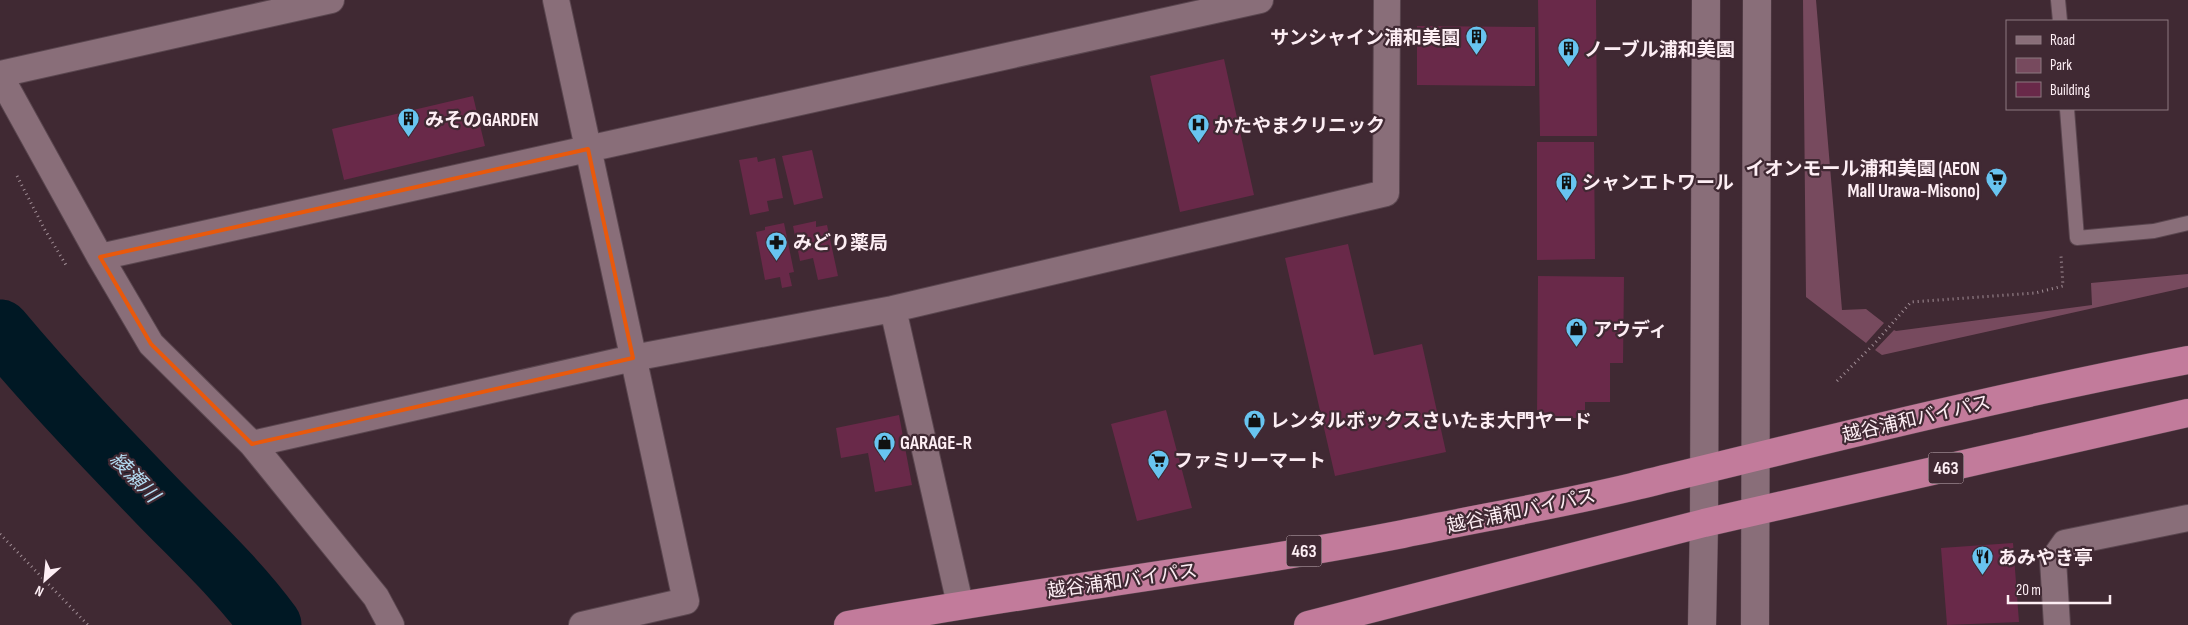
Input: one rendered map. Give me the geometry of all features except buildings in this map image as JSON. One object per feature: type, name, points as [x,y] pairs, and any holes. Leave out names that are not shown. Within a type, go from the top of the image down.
[{"type":"highway","name":"越谷浦和バイパス","points":[[848,625],[960,604],[1243,562],[1399,534],[1630,488],[1757,455],[2068,384],[2188,360]]},
{"type":"highway","name":"463","points":[[1308,625],[1704,524],[2188,413]]},
{"type":"street","points":[[330,0],[0,75],[100,257],[151,344],[252,444],[376,598],[391,625]]},
{"type":"street","points":[[556,0],[686,601],[582,625]]},
{"type":"street","points":[[100,257],[1260,0]]},
{"type":"street","points":[[252,444],[633,358],[893,309],[1386,193],[1387,0]]},
{"type":"street","points":[[1702,625],[1706,0]]},
{"type":"street","points":[[1755,625],[1757,512],[1757,0]]},
{"type":"street","points":[[893,309],[960,604]]},
{"type":"street","points":[[2057,625],[2053,560],[2065,543],[2188,518]]},
{"type":"lane","points":[[2058,0],[2060,20]]},
{"type":"lane","points":[[2067,110],[2077,238],[2154,231],[2188,223]]},
{"type":"path","points":[[1837,381],[1875,343],[1911,302],[2035,293],[2063,286],[2060,250]]},
{"type":"path","points":[[0,534],[88,625]]},
{"type":"highlighted area","points":[[588,149],[633,358],[252,444],[151,344],[100,257]]},
{"type":"green space","points":[[1803,0],[1816,0],[1842,310],[1866,309],[1884,323],[1866,343],[1806,297]]},
{"type":"green space","points":[[2188,274],[2188,287],[1882,355],[1875,350],[1894,330],[2092,305],[2091,283]]},
{"type":"waterway","name":"綾瀬川","points":[[0,330],[78,418],[232,578],[271,625]]},
{"type":"place","name":"サンシャイン浦和美園","points":[[1476,56]]},
{"type":"place","name":"ノーブル浦和美園","points":[[1568,68]]},
{"type":"place","name":"みそのGARDEN","points":[[409,138]]},
{"type":"place","name":"かたやまクリニック","points":[[1198,144]]},
{"type":"place","name":"イオンモール浦和美園 (AEON Mall Urawa-Misono)","points":[[1996,198]]},
{"type":"place","name":"シャンエトワール","points":[[1566,201]]},
{"type":"place","name":"みどり薬局","points":[[777,261]]},
{"type":"place","name":"アウディ","points":[[1577,348]]},
{"type":"place","name":"レンタルボックスさいたま大門ヤード","points":[[1254,439]]},
{"type":"place","name":"GARAGE-R","points":[[884,461]]},
{"type":"place","name":"ファミリーマート","points":[[1158,479]]},
{"type":"place","name":"あみやき亭","points":[[1982,576]]}]
